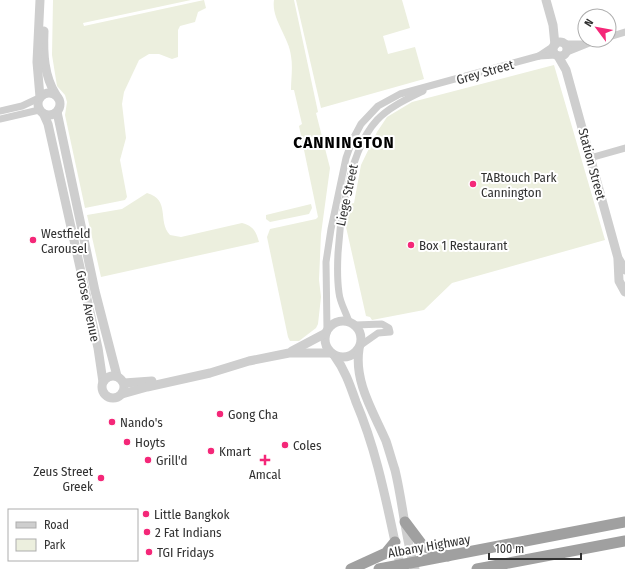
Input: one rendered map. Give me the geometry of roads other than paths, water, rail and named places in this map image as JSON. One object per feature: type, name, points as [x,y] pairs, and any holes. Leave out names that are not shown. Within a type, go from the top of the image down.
[{"type":"highway","points":[[405,522],[423,546],[450,557]]},
{"type":"highway","name":"Albany Highway","points":[[378,569],[414,566],[450,557],[625,522]]},
{"type":"highway","points":[[477,569],[625,541]]},
{"type":"highway","points":[[351,569],[386,553],[395,542]]},
{"type":"street","points":[[40,0],[37,62],[39,97],[37,103],[41,112]]},
{"type":"street","points":[[0,119],[41,112],[51,115],[57,112],[60,103],[49,82],[45,62],[44,42],[46,0]]},
{"type":"street","name":"Station Street","points":[[546,0],[618,258],[619,281],[625,292]]},
{"type":"street","name":"Grey Street","points":[[432,87],[560,49],[577,46]]},
{"type":"street","name":"Liege Street","points":[[352,324],[339,295],[337,255],[343,210],[360,146],[368,131],[386,112],[432,87]]},
{"type":"street","name":"Liege Street","points":[[327,332],[326,262],[344,169],[352,141],[361,124],[378,106],[400,94],[432,87]]},
{"type":"street","points":[[0,111],[22,106],[48,93],[56,95]]},
{"type":"street","name":"Grose Avenue","points":[[41,112],[48,124],[102,369],[103,382]]},
{"type":"street","name":"Grose Avenue","points":[[57,112],[95,291],[117,376]]},
{"type":"street","points":[[590,158],[625,148]]},
{"type":"street","points":[[62,188],[73,186]]},
{"type":"street","name":"Station Street","points":[[618,258],[625,270]]},
{"type":"street","points":[[122,394],[125,387],[124,383],[117,376],[109,376],[103,382],[102,388],[106,395],[114,398],[122,394],[147,387],[210,373],[249,361],[289,353],[332,354],[348,357],[354,354],[360,347],[378,333],[390,332],[389,328],[382,324],[352,324],[335,322],[327,332],[289,353]]},
{"type":"street","points":[[352,324],[361,335],[359,375],[364,393],[388,449],[397,481],[414,566]]},
{"type":"street","points":[[327,332],[325,344],[348,379],[368,430],[381,473],[401,567]]},
{"type":"street","points":[[124,383],[147,382],[242,360],[249,361]]},
{"type":"place","name":"TABtouch Park Cannington","points":[[473,184]]},
{"type":"place","name":"Westfield Carousel","points":[[33,240]]},
{"type":"place","name":"Box 1 Restaurant","points":[[411,245]]},
{"type":"place","name":"Gong Cha","points":[[220,414]]},
{"type":"place","name":"Nando's","points":[[112,422]]},
{"type":"place","name":"Hoyts","points":[[127,442]]},
{"type":"place","name":"Coles","points":[[285,445]]},
{"type":"place","name":"Kmart","points":[[211,451]]},
{"type":"place","name":"Grill'd","points":[[148,460]]},
{"type":"place","name":"Amcal","points":[[265,460]]},
{"type":"place","name":"Zeus Street Greek","points":[[101,478]]},
{"type":"place","name":"Little Bangkok","points":[[146,514]]},
{"type":"place","name":"2 Fat Indians","points":[[147,532]]},
{"type":"place","name":"TGI Fridays","points":[[149,552]]},
{"type":"district","name":"CANNINGTON","points":[[344,142]]}]
